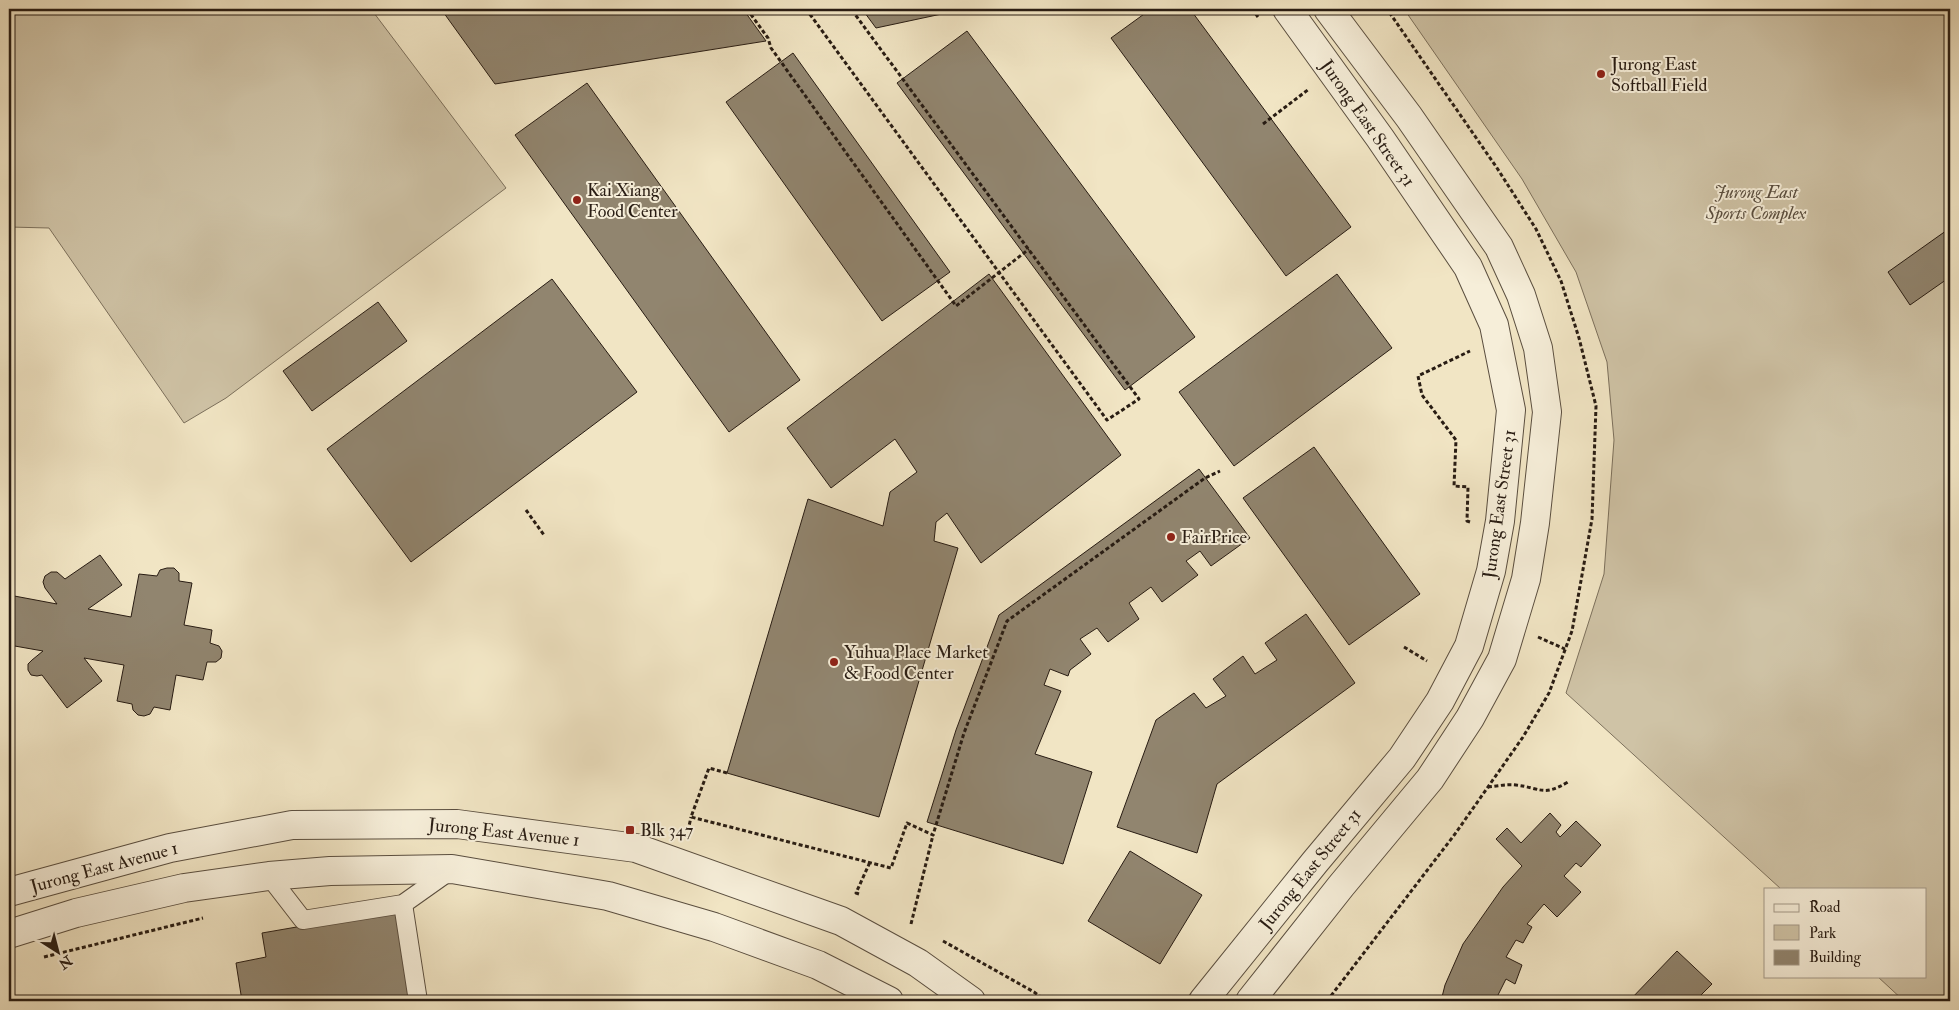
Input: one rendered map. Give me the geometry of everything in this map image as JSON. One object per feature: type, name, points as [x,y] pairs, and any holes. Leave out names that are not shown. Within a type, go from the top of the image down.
[{"type":"street","name":"Jurong East Street 31","points":[[1203,1001],[1402,758],[1440,701],[1469,646],[1491,571],[1500,521],[1512,410],[1494,325],[1468,267],[1380,138],[1287,9]]},
{"type":"street","name":"Jurong East Street 31","points":[[1250,1001],[1341,886],[1430,779],[1470,718],[1502,659],[1526,579],[1535,523],[1547,412],[1538,348],[1521,295],[1499,247],[1409,117],[1328,9]]},
{"type":"street","name":"Jurong East Avenue 1","points":[[9,892],[170,848],[292,825],[456,824],[636,848],[841,921],[918,963],[971,1001]]},
{"type":"street","name":"Jurong East Avenue 1","points":[[9,934],[76,912],[175,890],[269,876],[330,871],[452,869],[608,896],[714,927],[818,965],[889,1001]]},
{"type":"lane","points":[[269,876],[303,920],[403,904],[452,869]]},
{"type":"lane","points":[[403,904],[418,1001]]},
{"type":"path","points":[[747,9],[768,38],[771,48],[956,306],[1029,250]]},
{"type":"path","points":[[806,9],[1107,420],[1140,399],[850,9]]},
{"type":"path","points":[[1252,9],[1260,21]]},
{"type":"path","points":[[1304,81],[1314,96]]},
{"type":"path","points":[[1263,124],[1304,92]]},
{"type":"path","points":[[1466,344],[1471,361]]},
{"type":"path","points":[[1468,352],[1418,376],[1422,395],[1456,440],[1454,486],[1468,487],[1466,521],[1478,523]]},
{"type":"path","points":[[912,924],[933,835],[964,732],[1007,621],[1205,478],[1220,470]]},
{"type":"path","points":[[526,510],[544,535]]},
{"type":"path","points":[[1404,647],[1424,659]]},
{"type":"path","points":[[1425,668],[1432,653]]},
{"type":"path","points":[[688,830],[709,768],[727,773]]},
{"type":"path","points":[[1488,787],[1514,785],[1543,792],[1557,789],[1568,782]]},
{"type":"path","points":[[691,817],[891,868],[907,823],[933,835]]},
{"type":"path","points":[[856,893],[870,862]]},
{"type":"path","points":[[1034,992],[1046,1001]]},
{"type":"green space","points":[[9,9],[371,9],[506,188],[226,398],[184,423],[49,228],[9,227]]},
{"type":"green space","name":"Jurong East Sports Complex","points":[[1404,9],[1950,9],[1950,1001],[1904,1001],[1879,978],[1926,978],[1926,888],[1780,888],[1566,693],[1604,574],[1614,440],[1607,362],[1576,272],[1522,179]]},
{"type":"building","points":[[441,9],[743,9],[766,41],[495,84]]},
{"type":"building","points":[[862,9],[965,9],[876,28]]},
{"type":"building","points":[[1151,9],[1190,9],[1351,227],[1286,276],[1111,38]]},
{"type":"building","points":[[967,31],[1195,337],[1125,390],[897,83]]},
{"type":"building","points":[[793,53],[950,272],[882,321],[726,102]]},
{"type":"building","points":[[587,83],[800,380],[729,432],[515,135]]},
{"type":"building","points":[[1950,228],[1950,277],[1910,305],[1888,272]]},
{"type":"building","points":[[989,274],[1121,455],[981,563],[947,513],[936,522],[934,541],[958,548],[879,817],[727,773],[808,499],[883,526],[890,492],[917,472],[895,439],[831,488],[787,428]]},
{"type":"building","points":[[1337,274],[1392,348],[1234,466],[1179,392]]},
{"type":"building","points":[[552,279],[637,392],[411,562],[327,449]]},
{"type":"building","points":[[378,302],[407,341],[312,411],[283,371]]},
{"type":"building","points":[[1314,447],[1420,594],[1349,645],[1243,498]]},
{"type":"building","points":[[1199,469],[1250,538],[1211,566],[1200,551],[1186,561],[1198,575],[1162,602],[1151,587],[1129,603],[1139,619],[1108,642],[1097,628],[1080,639],[1091,654],[1070,670],[1068,676],[1050,669],[1044,685],[1061,691],[1035,754],[1092,772],[1063,864],[927,822],[956,730],[999,615]]},
{"type":"building","points":[[100,555],[122,585],[88,609],[131,617],[139,574],[157,576],[160,570],[174,568],[179,573],[179,581],[192,583],[184,625],[212,630],[210,643],[219,646],[222,651],[221,658],[216,662],[207,662],[203,680],[176,675],[170,710],[154,707],[150,714],[138,715],[133,710],[132,704],[117,701],[124,665],[84,658],[102,681],[67,708],[42,675],[31,675],[28,670],[28,664],[43,651],[9,645],[9,595],[57,604],[45,588],[43,582],[45,576],[51,572],[57,572],[65,579]]},
{"type":"building","points":[[1306,614],[1355,683],[1217,784],[1197,853],[1117,827],[1156,720],[1194,693],[1206,708],[1226,696],[1213,679],[1243,656],[1255,674],[1277,660],[1265,643]]},
{"type":"building","points":[[1550,813],[1561,825],[1556,832],[1560,837],[1576,821],[1601,845],[1581,867],[1576,863],[1564,876],[1581,892],[1557,917],[1544,904],[1527,924],[1532,927],[1523,943],[1516,940],[1506,957],[1522,965],[1515,984],[1506,979],[1497,997],[1506,1001],[1441,1001],[1445,985],[1463,944],[1503,887],[1522,866],[1496,839],[1507,828],[1521,843]]},
{"type":"building","points":[[1130,851],[1202,895],[1160,964],[1088,921]]},
{"type":"building","points":[[395,910],[410,1001],[242,1001],[236,963],[266,957],[262,933]]},
{"type":"building","points":[[1677,951],[1712,984],[1695,1001],[1629,1001]]},
{"type":"place","name":"Jurong East Softball Field","points":[[1601,74]]},
{"type":"place","name":"Kai Xiang Food Center","points":[[577,200]]},
{"type":"place","name":"FairPrice","points":[[1171,537]]},
{"type":"place","name":"Yuhua Place Market & Food Center","points":[[834,662]]},
{"type":"place","name":"Blk 347","points":[[630,830]]}]
